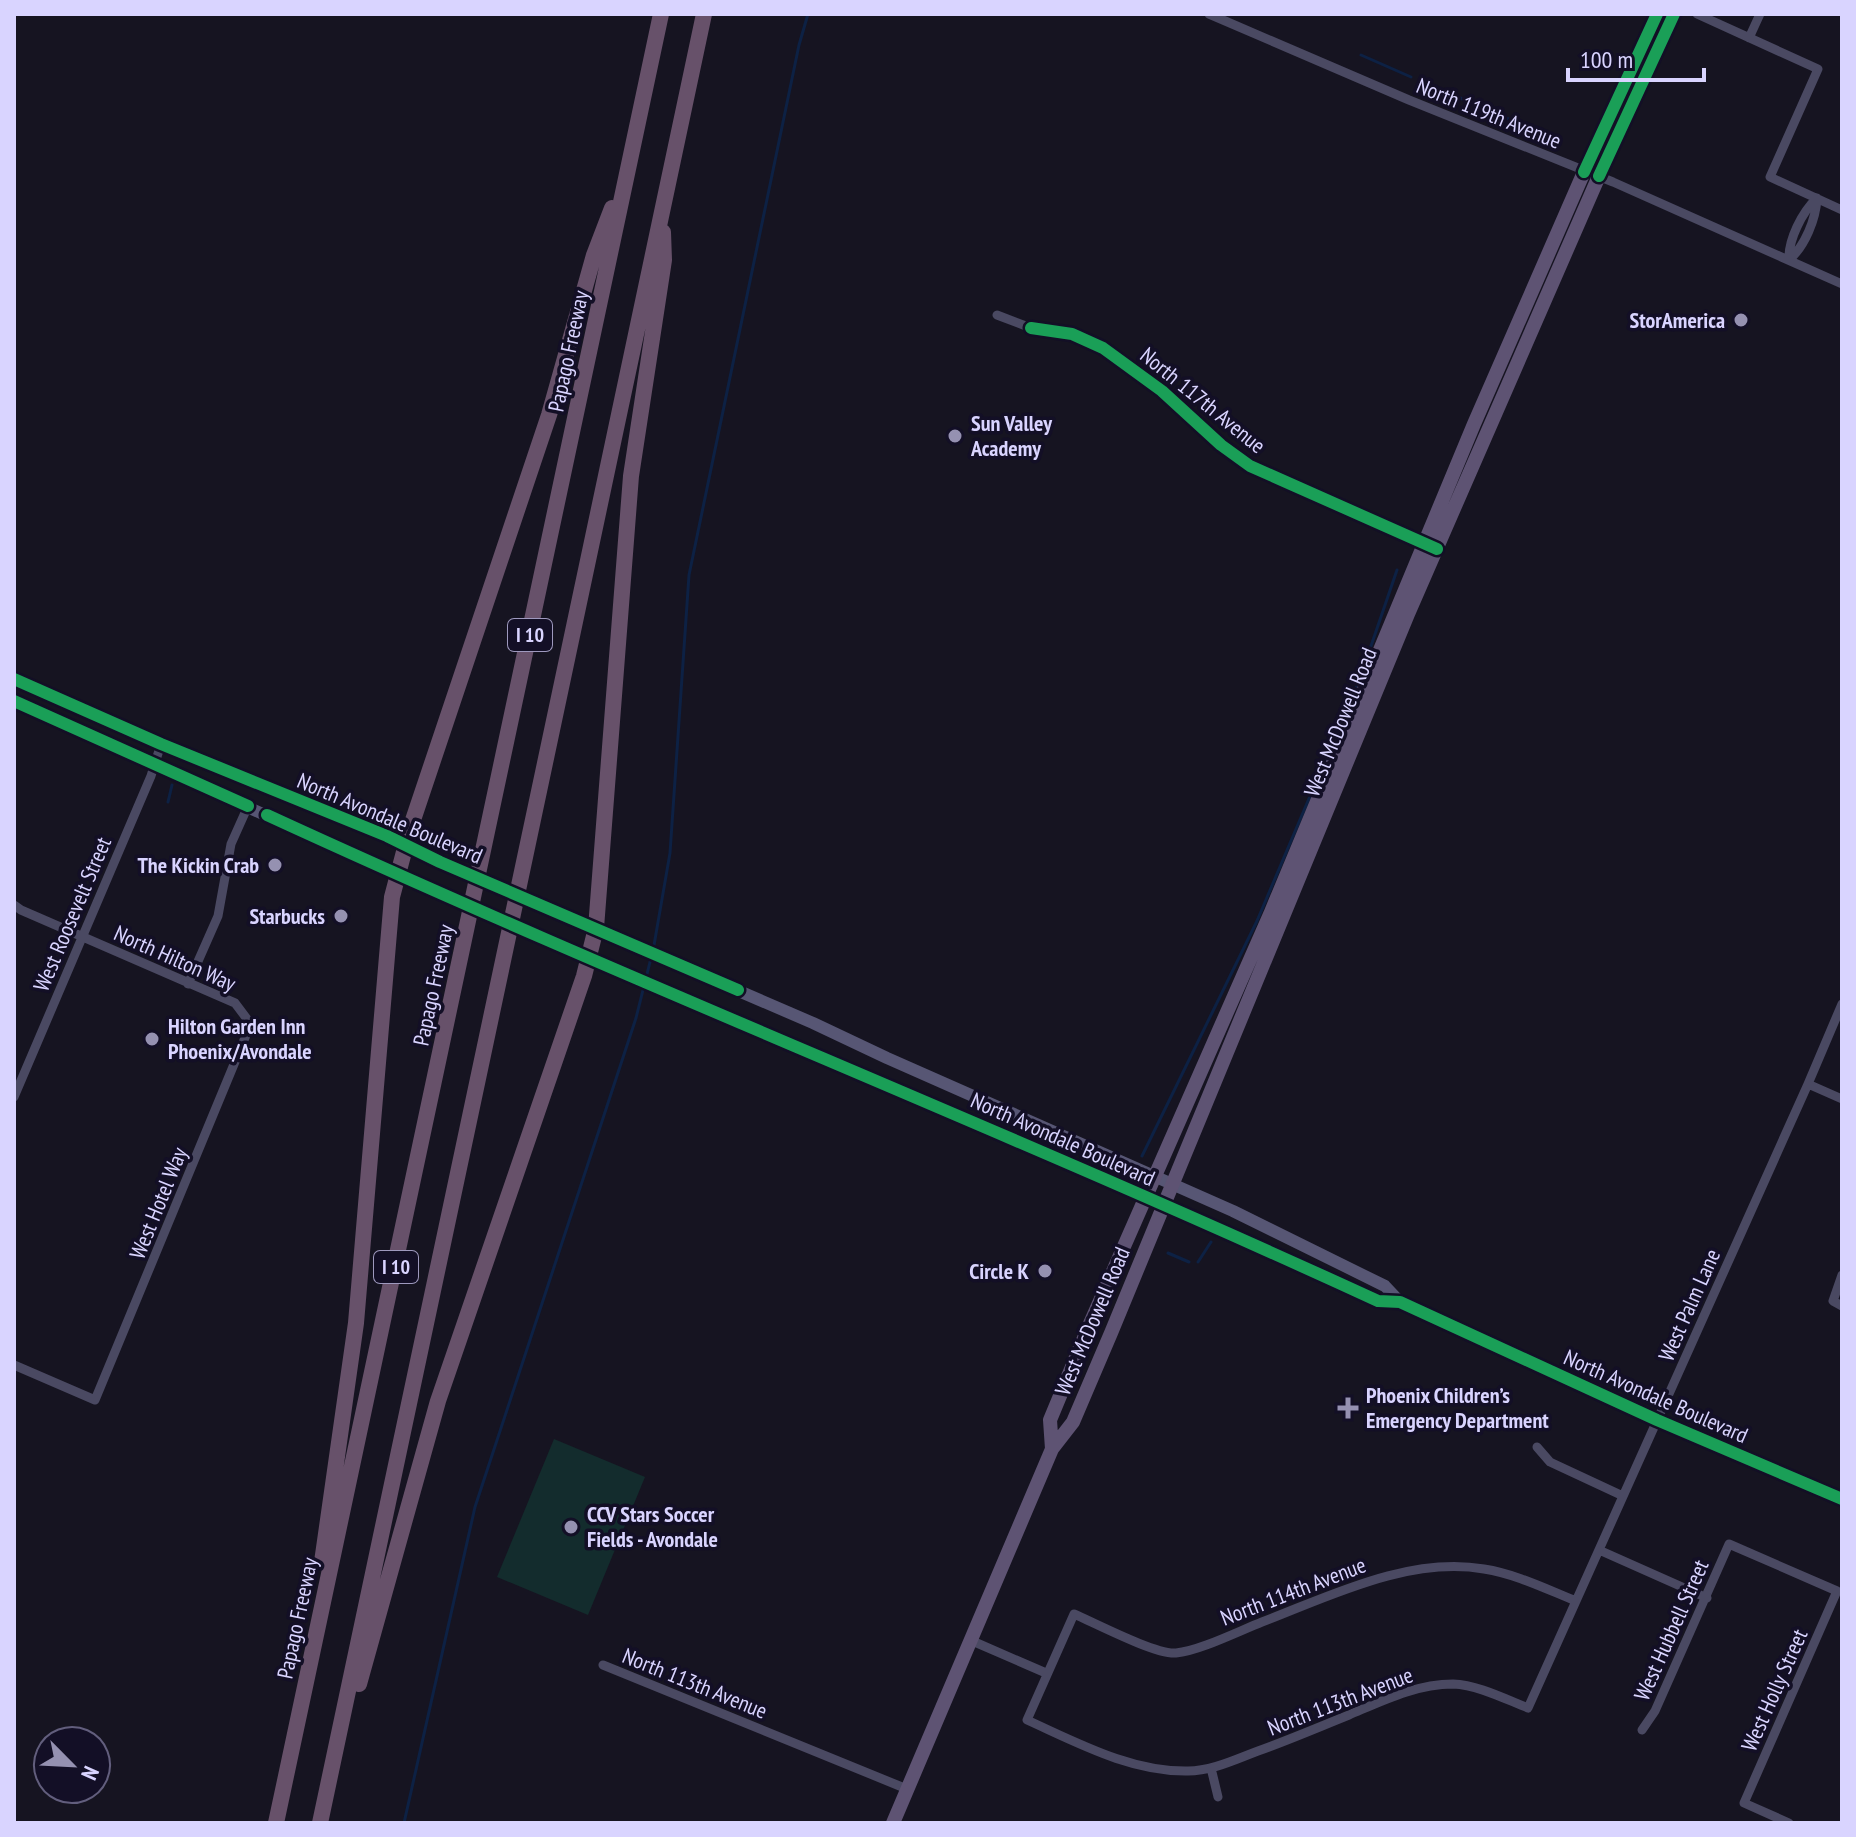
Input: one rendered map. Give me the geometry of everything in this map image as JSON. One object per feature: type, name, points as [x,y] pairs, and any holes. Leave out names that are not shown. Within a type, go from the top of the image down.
[{"type":"highway","name":"Papago Freeway","points":[[276,1823],[661,14]]},
{"type":"highway","name":"I 10","points":[[320,1823],[704,14]]},
{"type":"highway","points":[[320,1611],[322,1555],[356,1323],[391,907],[406,845],[549,415],[594,255],[630,162]]},
{"type":"highway","points":[[334,1758],[366,1661],[382,1593],[442,1387],[518,1171],[596,928],[623,554],[631,476],[664,260],[662,208]]},
{"type":"main road","name":"West McDowell Road","points":[[1052,1449],[1050,1420],[1144,1196],[1277,899],[1592,174],[1657,14]]},
{"type":"main road","name":"West McDowell Road","points":[[1592,174],[1674,14]]},
{"type":"main road","name":"West McDowell Road","points":[[893,1823],[1052,1449],[1073,1422],[1173,1184],[1430,546]]},
{"type":"main road","name":"North Avondale Boulevard","points":[[14,679],[627,941],[1173,1184],[1385,1286],[1400,1302]]},
{"type":"main road","name":"North Avondale Boulevard","points":[[14,701],[620,974],[903,1092],[1378,1301],[1400,1302],[1657,1420],[1842,1499]]},
{"type":"main road","points":[[903,1092],[914,1070]]},
{"type":"street","name":"North 119th Avenue","points":[[1209,14],[1592,174],[1842,284]]},
{"type":"street","points":[[1697,14],[1818,69],[1770,177],[1842,210]]},
{"type":"street","points":[[1749,38],[1760,14]]},
{"type":"street","points":[[1789,260],[1798,252],[1816,213],[1817,198]]},
{"type":"street","name":"North 117th Avenue","points":[[997,315],[1031,328],[1072,334],[1103,348],[1145,378],[1221,445],[1250,466],[1430,546]]},
{"type":"street","name":"West Roosevelt Street","points":[[14,1097],[151,776],[161,744]]},
{"type":"street","points":[[188,984],[218,916],[231,844],[248,806]]},
{"type":"street","points":[[14,905],[82,937]]},
{"type":"street","name":"North Hilton Way","points":[[82,937],[235,1003],[247,1019]]},
{"type":"street","name":"West Palm Lane","points":[[1528,1708],[1842,1004]]},
{"type":"street","name":"West Hotel Way","points":[[14,1365],[95,1400],[246,1037],[249,1028],[247,1019]]},
{"type":"street","points":[[14,1068],[24,1073]]},
{"type":"street","points":[[1808,1084],[1842,1099]]},
{"type":"street","points":[[1838,1304],[1842,1275]]},
{"type":"street","points":[[1537,1447],[1550,1462],[1623,1496]]},
{"type":"street","name":"West Holly Street","points":[[1729,1544],[1837,1591],[1744,1803],[1789,1823]]},
{"type":"street","name":"West Hubbell Street","points":[[1642,1730],[1655,1711],[1729,1544]]},
{"type":"street","points":[[1599,1550],[1707,1598]]},
{"type":"street","name":"North 114th Avenue","points":[[1046,1673],[1074,1614],[1174,1654],[1381,1576],[1447,1567],[1483,1568],[1576,1601]]},
{"type":"street","points":[[970,1640],[1046,1673]]},
{"type":"street","name":"North 113th Avenue","points":[[603,1665],[907,1789]]},
{"type":"street","name":"North 113th Avenue","points":[[1046,1673],[1027,1720],[1127,1762],[1164,1770],[1211,1768],[1398,1694],[1424,1687],[1455,1684],[1528,1708]]},
{"type":"street","points":[[1211,1768],[1218,1797]]},
{"type":"green space","name":"CCV Stars Soccer Fields - Avondale","points":[[554,1439],[645,1477],[588,1615],[497,1577]]},
{"type":"waterway","points":[[653,951],[670,853],[689,575],[808,14]]},
{"type":"waterway","points":[[1361,55],[1411,77]]},
{"type":"waterway","points":[[1428,84],[1520,124]]},
{"type":"waterway","points":[[1142,1156],[1257,921],[1359,681],[1397,570]]},
{"type":"waterway","points":[[168,802],[172,785]]},
{"type":"waterway","points":[[646,978],[651,958]]},
{"type":"waterway","points":[[404,1823],[475,1507],[644,986]]},
{"type":"waterway","points":[[1198,1262],[1211,1242]]},
{"type":"waterway","points":[[1168,1253],[1189,1262]]},
{"type":"cycle path","points":[[1584,172],[1657,14]]},
{"type":"cycle path","points":[[1599,176],[1674,14]]},
{"type":"cycle path","points":[[1031,328],[1072,334],[1103,348],[1162,391],[1221,445],[1250,466],[1437,549]]},
{"type":"cycle path","points":[[14,679],[161,744],[387,836],[440,862],[738,990]]},
{"type":"cycle path","points":[[14,701],[248,806]]},
{"type":"cycle path","points":[[267,815],[1378,1301],[1400,1302],[1657,1420],[1842,1499]]},
{"type":"place","name":"StorAmerica","points":[[1741,320]]},
{"type":"place","name":"Sun Valley Academy","points":[[955,436]]},
{"type":"place","name":"The Kickin Crab","points":[[275,865]]},
{"type":"place","name":"Starbucks","points":[[341,916]]},
{"type":"place","name":"Hilton Garden Inn Phoenix/Avondale","points":[[152,1039]]},
{"type":"place","name":"Circle K","points":[[1045,1271]]},
{"type":"place","name":"Phoenix Children’s Emergency Department","points":[[1348,1408]]},
{"type":"place","name":"CCV Stars Soccer Fields - Avondale","points":[[571,1527]]}]
